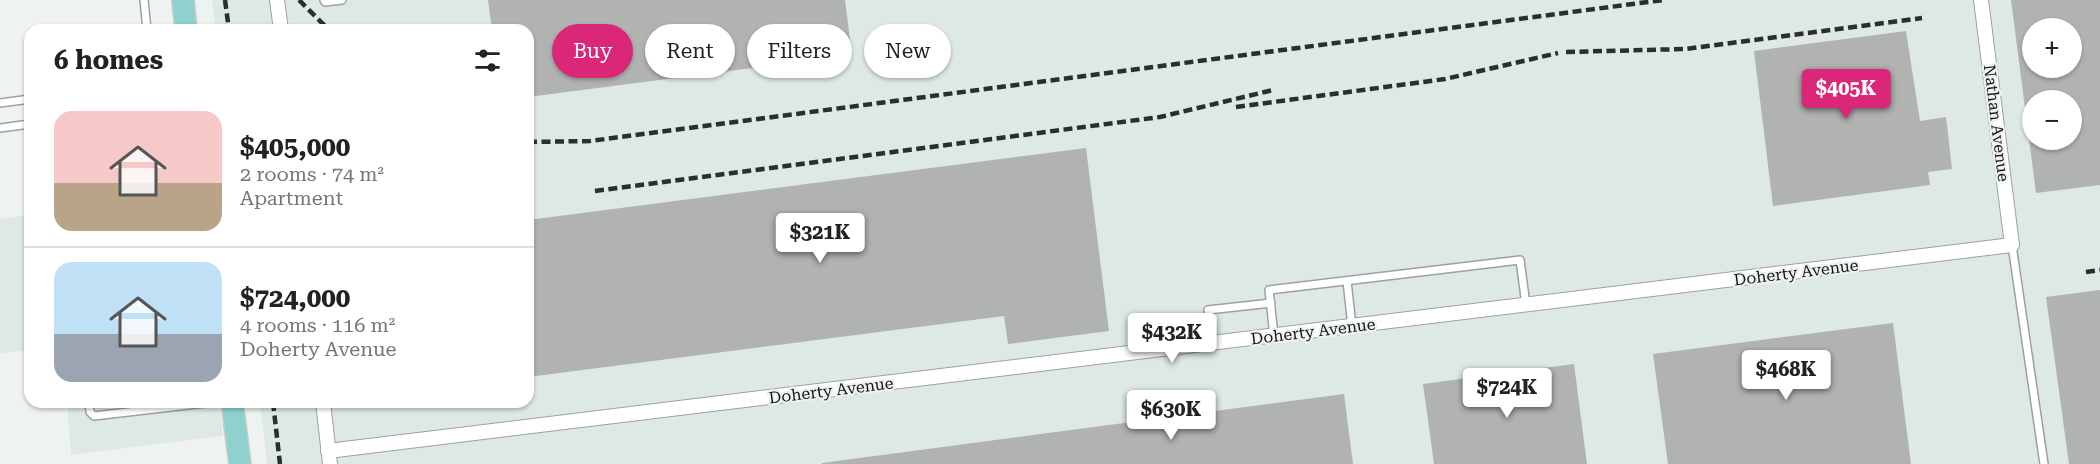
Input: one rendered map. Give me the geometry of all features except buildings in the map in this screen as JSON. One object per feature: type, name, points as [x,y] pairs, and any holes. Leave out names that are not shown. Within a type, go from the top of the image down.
[{"type":"main road","points":[[183,0],[185,24]]},
{"type":"main road","points":[[233,408],[240,464]]},
{"type":"street","points":[[277,0],[280,24]]},
{"type":"street","name":"Nathan Avenue","points":[[1981,0],[2012,245]]},
{"type":"street","name":"Doherty Avenue","points":[[329,458],[1213,343],[2012,245]]},
{"type":"street","points":[[324,408],[329,458]]},
{"type":"lane","points":[[144,0],[146,24]]},
{"type":"lane","points":[[324,0],[325,3],[342,0]]},
{"type":"lane","points":[[0,103],[24,100]]},
{"type":"lane","points":[[0,128],[24,125]]},
{"type":"lane","points":[[2012,245],[2044,464]]},
{"type":"lane","points":[[1274,336],[1269,290],[1520,260],[1526,304]]},
{"type":"lane","points":[[1347,281],[1352,326]]},
{"type":"lane","points":[[1213,343],[1208,310],[1271,303]]},
{"type":"lane","points":[[90,408],[94,416],[153,408]]},
{"type":"shaded area","points":[[212,0],[2100,0],[2100,464],[267,464],[261,408],[534,408],[534,24],[215,24]]},
{"type":"shaded area","points":[[24,216],[24,351],[0,353],[0,219]]},
{"type":"shaded area","points":[[67,408],[220,408],[223,436],[71,455]]},
{"type":"railway","points":[[225,0],[228,24]]},
{"type":"railway","points":[[299,0],[323,24]]},
{"type":"railway","points":[[534,142],[590,141],[1663,0]]},
{"type":"railway","points":[[1566,52],[1685,49],[1922,18]]},
{"type":"railway","points":[[1236,107],[1445,79],[1558,53]]},
{"type":"railway","points":[[595,191],[1160,117],[1273,90]]},
{"type":"railway","points":[[2086,272],[2100,270]]},
{"type":"railway","points":[[274,408],[280,464]]}]
